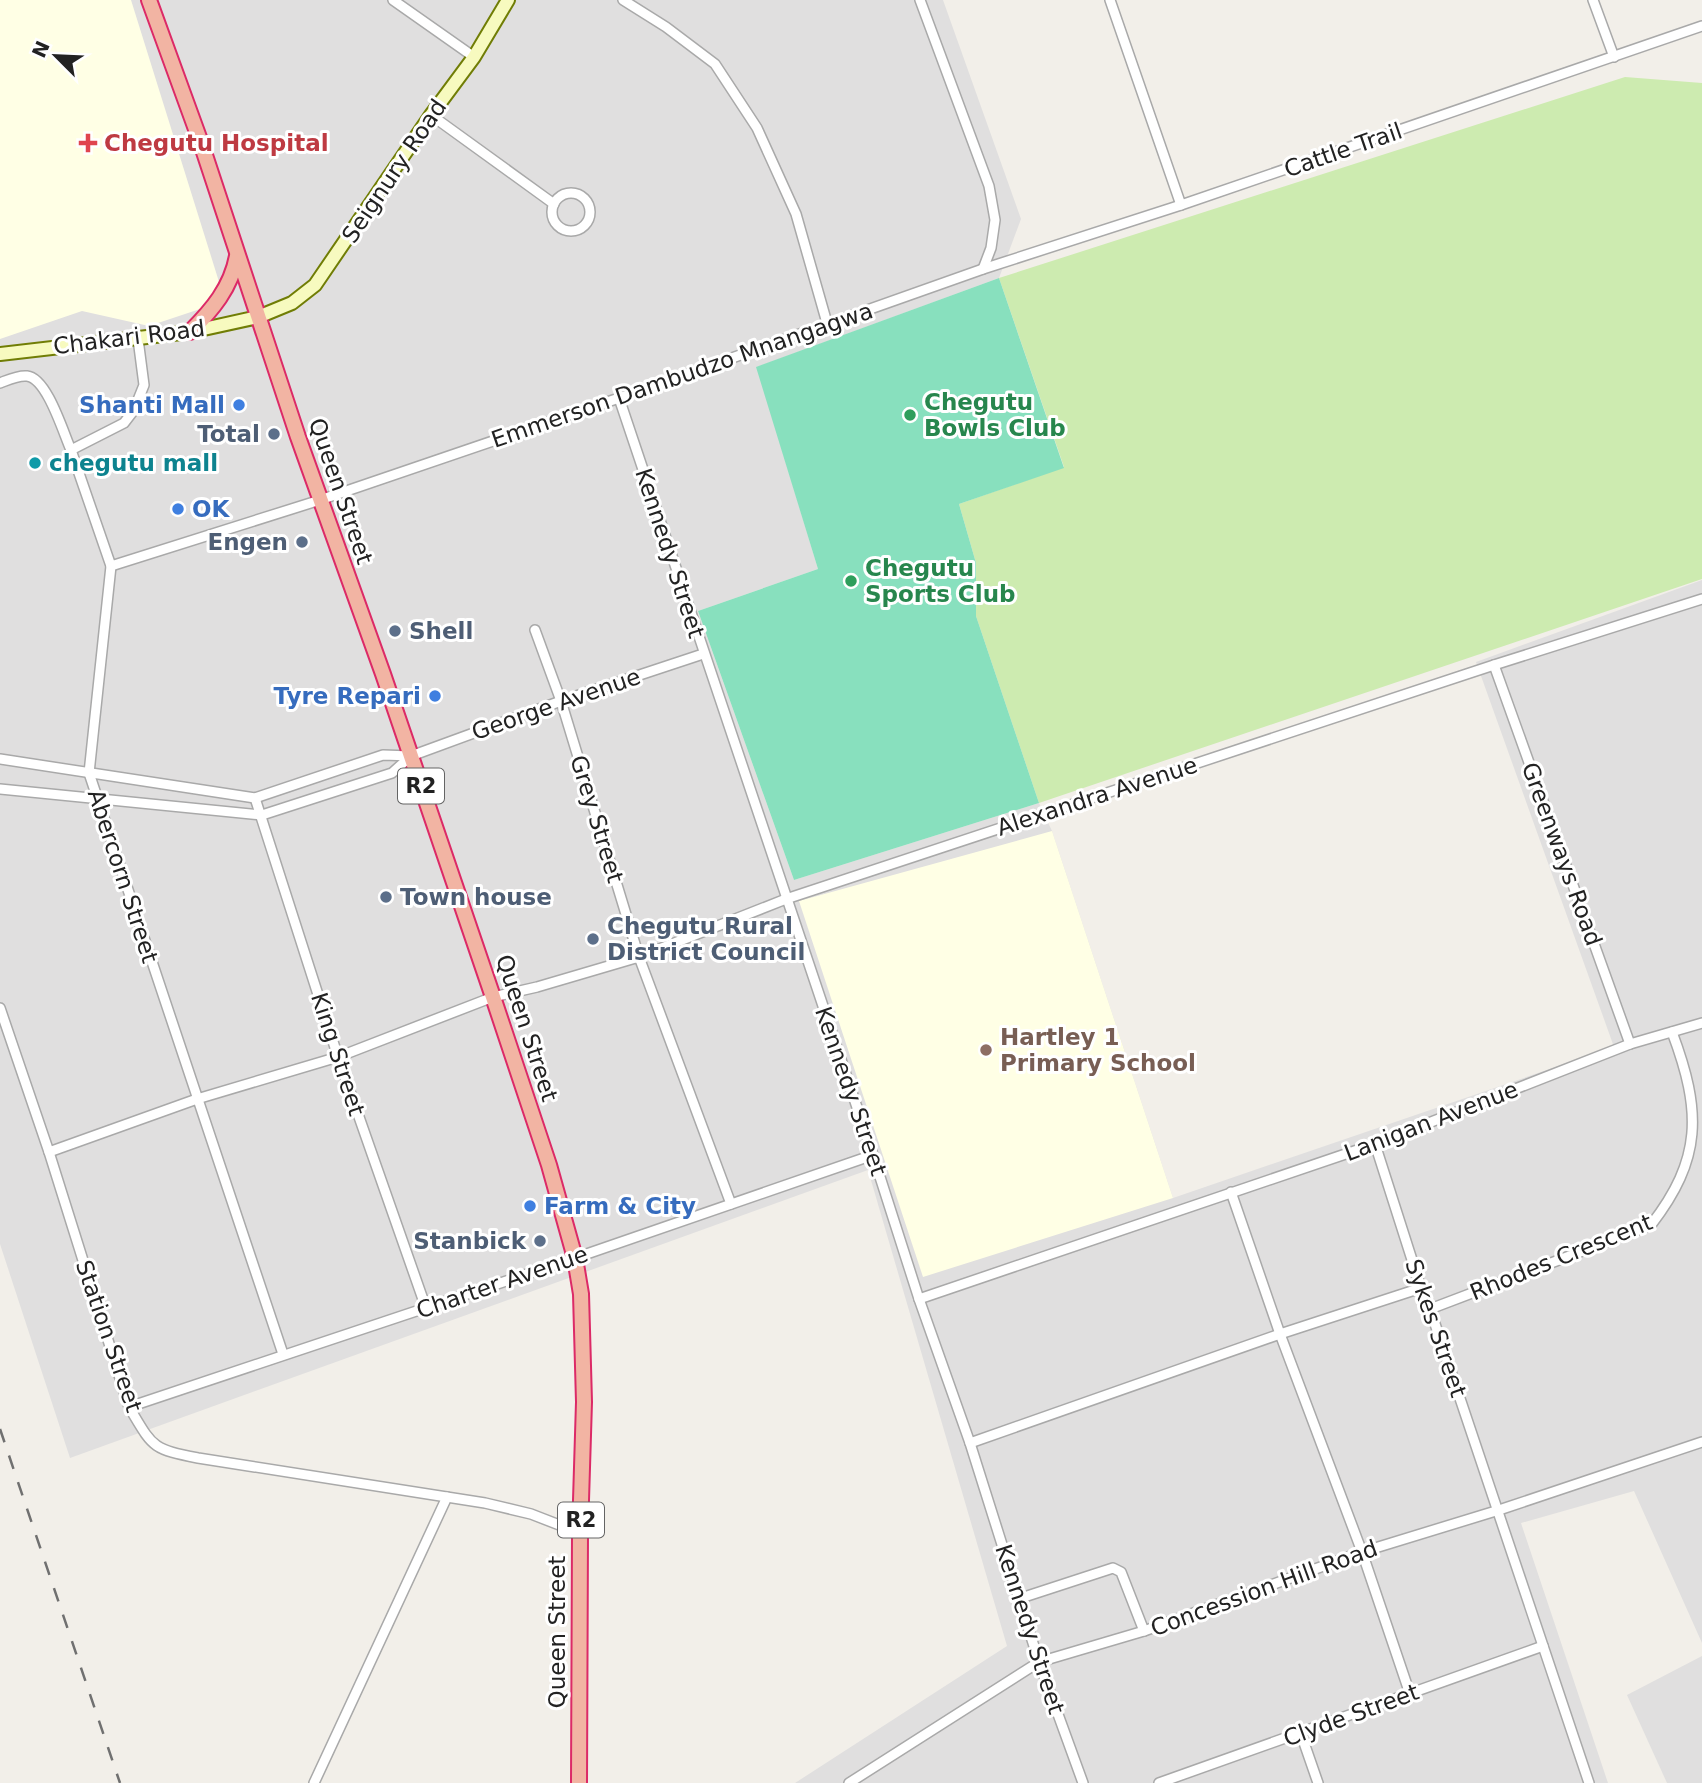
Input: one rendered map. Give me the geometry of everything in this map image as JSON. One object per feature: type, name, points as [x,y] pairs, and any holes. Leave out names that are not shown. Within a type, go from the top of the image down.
[{"type":"highway","name":"R2","points":[[149,0],[201,143],[258,317]]},
{"type":"highway","points":[[190,332],[220,299],[238,255]]},
{"type":"highway","name":"Queen Street","points":[[258,317],[493,997],[549,1165],[575,1258],[581,1294],[584,1402],[580,1534],[579,1783]]},
{"type":"main road","name":"Seignury Road","points":[[258,317],[292,303],[315,285],[474,57],[508,0]]},
{"type":"main road","name":"Chakari Road","points":[[0,355],[28,349],[190,332],[258,317]]},
{"type":"street","points":[[393,0],[474,57]]},
{"type":"street","points":[[622,0],[666,27],[715,64],[757,128],[796,214],[827,323]]},
{"type":"street","points":[[920,0],[989,186],[995,219],[992,248],[983,269]]},
{"type":"street","points":[[1110,0],[1181,205]]},
{"type":"street","points":[[1593,0],[1614,57]]},
{"type":"street","name":"Cattle Trail","points":[[983,269],[1181,205],[1702,26]]},
{"type":"street","points":[[431,115],[554,204]]},
{"type":"street","points":[[563,195],[580,195],[589,204],[587,222],[583,227],[571,231],[559,227],[553,216],[554,204],[563,195]]},
{"type":"street","name":"Emmerson Dambudzo Mnangagwa","points":[[111,566],[320,500],[983,269]]},
{"type":"street","points":[[71,450],[124,423],[134,410],[144,385],[138,339]]},
{"type":"street","name":"Abercorn Street","points":[[0,383],[29,376],[43,385],[71,450],[111,566],[89,773],[283,1354]]},
{"type":"street","name":"Kennedy Street","points":[[618,398],[970,1443],[1039,1662],[1083,1783]]},
{"type":"street","name":"Alexandra Avenue","points":[[49,1152],[197,1100],[338,1057],[493,997],[639,957],[786,899],[1494,664],[1702,599]]},
{"type":"street","name":"Grey Street","points":[[535,630],[561,701],[639,957],[731,1204]]},
{"type":"street","name":"George Avenue","points":[[0,759],[255,798],[383,755],[411,756],[561,701],[703,654]]},
{"type":"street","name":"Greenways Road","points":[[1494,664],[1630,1044]]},
{"type":"street","name":"George Avenue","points":[[0,789],[262,815],[392,774],[411,756]]},
{"type":"street","name":"King Street","points":[[255,798],[338,1057],[426,1308]]},
{"type":"street","name":"Station Street","points":[[0,1008],[49,1152],[129,1407],[149,1441],[160,1449],[173,1453],[485,1503],[531,1514],[580,1534]]},
{"type":"street","name":"Lanigan Avenue","points":[[919,1298],[1375,1144],[1630,1044],[1702,1023]]},
{"type":"street","name":"Rhodes Crescent","points":[[1430,1309],[1651,1225],[1668,1210],[1694,1169],[1700,1142],[1700,1115],[1694,1089],[1672,1032]]},
{"type":"street","name":"Sykes Street","points":[[1375,1144],[1421,1288],[1499,1510],[1589,1783]]},
{"type":"street","name":"Charter Avenue","points":[[129,1407],[873,1155]]},
{"type":"street","points":[[1231,1192],[1280,1334],[1362,1552],[1410,1695]]},
{"type":"street","points":[[970,1443],[1280,1334],[1421,1288]]},
{"type":"street","name":"Concession Hill Road","points":[[849,1783],[1039,1662],[1144,1631],[1362,1552],[1702,1443]]},
{"type":"street","points":[[314,1783],[447,1497]]},
{"type":"street","points":[[1018,1599],[1113,1568],[1121,1572],[1144,1631]]},
{"type":"street","name":"Clyde Street","points":[[1159,1783],[1543,1646]]},
{"type":"street","points":[[1301,1734],[1318,1783]]},
{"type":"shaded area","points":[[0,0],[943,0],[1021,219],[999,278],[757,367],[818,569],[698,611],[794,880],[1039,803],[1052,831],[1173,1198],[1614,1047],[1476,662],[1702,580],[1702,1643],[1634,1491],[1521,1523],[1608,1783],[795,1783],[1007,1646],[868,1170],[70,1458],[0,1244]]},
{"type":"shaded area","name":"Chegutu Hospital","points":[[0,0],[131,0],[220,285],[209,306],[149,326],[82,311],[0,339]]},
{"type":"shaded area","name":"Hartley 1 Primary School","points":[[1052,831],[1173,1198],[923,1277],[799,901]]},
{"type":"shaded area","points":[[1702,1656],[1702,1783],[1667,1783],[1627,1695]]},
{"type":"green space","points":[[1625,77],[1702,83],[1702,579],[1039,803],[976,616],[976,563],[959,504],[1064,467],[999,278]]},
{"type":"green space","name":"Chegutu Sports Club","points":[[999,278],[1064,468],[959,504],[976,563],[976,616],[1039,803],[794,880],[698,611],[818,569],[756,367]]},
{"type":"railway","points":[[0,1429],[120,1783]]},
{"type":"place","name":"Chegutu Hospital","points":[[88,143]]},
{"type":"place","name":"Shanti Mall","points":[[239,405]]},
{"type":"place","name":"Chegutu Bowls Club","points":[[910,415]]},
{"type":"place","name":"Total","points":[[274,434]]},
{"type":"place","name":"chegutu mall","points":[[35,463]]},
{"type":"place","name":"OK","points":[[178,509]]},
{"type":"place","name":"Engen","points":[[302,542]]},
{"type":"place","name":"Chegutu Sports Club","points":[[851,581]]},
{"type":"place","name":"Shell","points":[[395,631]]},
{"type":"place","name":"Tyre Repari","points":[[435,696]]},
{"type":"place","name":"Town house","points":[[386,897]]},
{"type":"place","name":"Chegutu Rural District Council","points":[[593,939]]},
{"type":"place","name":"Hartley 1 Primary School","points":[[986,1050]]},
{"type":"place","name":"Farm & City","points":[[530,1206]]},
{"type":"place","name":"Stanbick","points":[[540,1241]]}]
